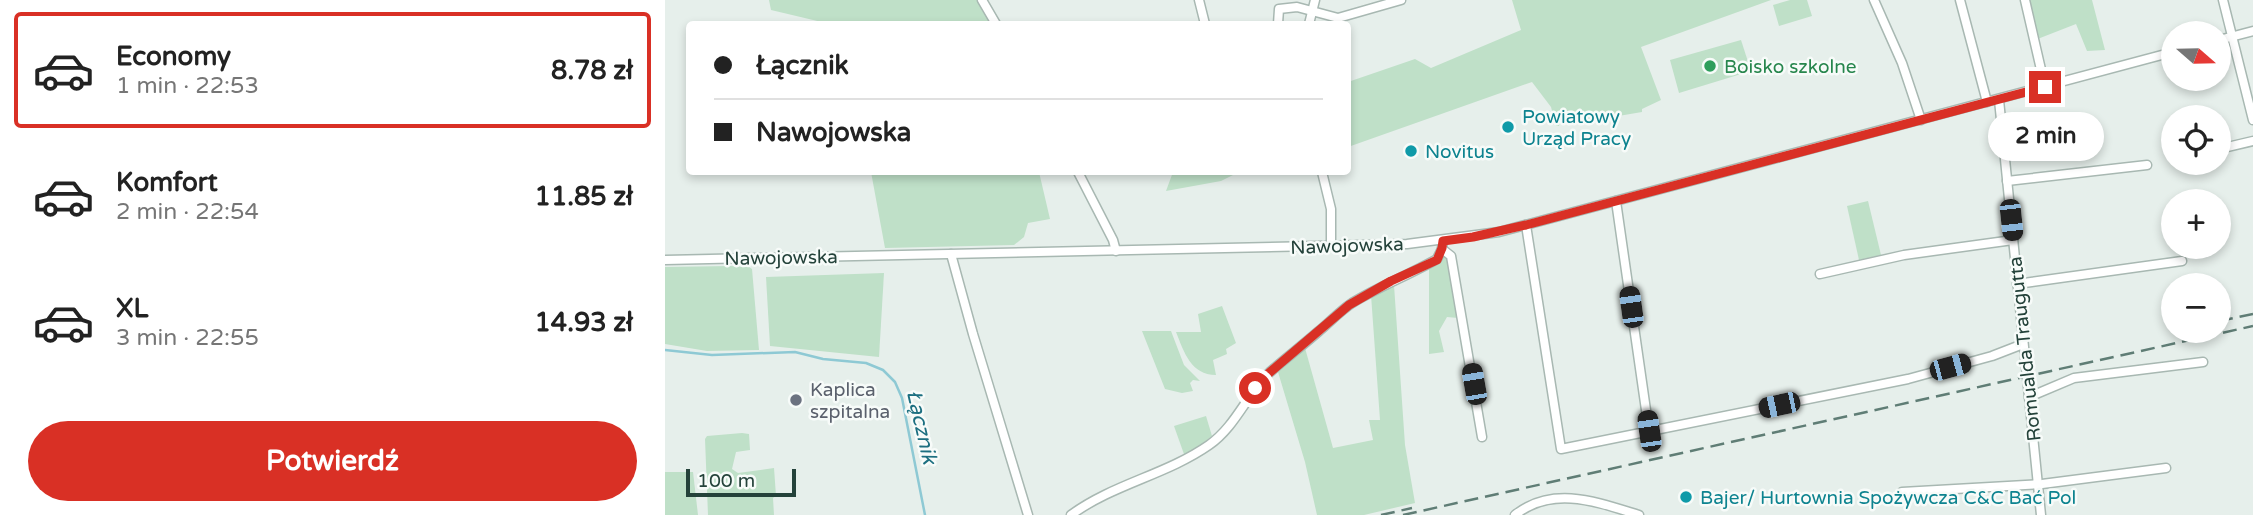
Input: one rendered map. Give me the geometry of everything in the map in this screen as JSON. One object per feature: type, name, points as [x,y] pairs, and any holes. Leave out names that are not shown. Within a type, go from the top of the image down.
[{"type":"street","points":[[982,0],[994,21]]},
{"type":"street","points":[[1199,0],[1204,21]]},
{"type":"street","points":[[1310,21],[1315,0]]},
{"type":"street","points":[[1278,5],[1332,18],[1343,18],[1401,0]]},
{"type":"street","points":[[1874,0],[1902,63],[1921,120]]},
{"type":"street","points":[[1959,0],[1987,102]]},
{"type":"street","points":[[2025,0],[2045,87]]},
{"type":"street","points":[[2223,0],[2253,120]]},
{"type":"street","points":[[2232,37],[2253,31]]},
{"type":"street","name":"Nawojowska","points":[[665,260],[1442,245],[2161,55]]},
{"type":"street","name":"Romualda Traugutta","points":[[1999,100],[2041,515]]},
{"type":"street","points":[[2231,146],[2253,141]]},
{"type":"street","points":[[2007,181],[2147,165]]},
{"type":"street","points":[[1080,175],[1116,251]]},
{"type":"street","points":[[1323,175],[1331,209],[1331,246]]},
{"type":"street","points":[[1616,201],[1649,431]]},
{"type":"street","points":[[1526,225],[1561,449],[1908,379],[1992,356],[2023,344]]},
{"type":"street","points":[[1820,274],[1904,255],[2013,240]]},
{"type":"street","points":[[1442,245],[1451,256],[1482,438]]},
{"type":"street","points":[[1071,515],[1109,491],[1179,464],[1212,443],[1233,421],[1255,388],[1269,373],[1349,305],[1391,281],[1437,260],[1442,245]]},
{"type":"street","points":[[951,254],[1028,515]]},
{"type":"street","points":[[2017,284],[2182,261]]},
{"type":"street","points":[[2029,397],[2074,378],[2203,362]]},
{"type":"street","points":[[1902,492],[2038,484],[2167,468]]},
{"type":"street","points":[[1515,515],[1535,503],[1555,498],[1570,498],[1586,499],[1639,515]]},
{"type":"green space","points":[[769,0],[978,0],[990,21],[817,21],[771,10]]},
{"type":"green space","points":[[1512,0],[1771,0],[1641,47],[1661,100],[1642,109],[1642,112],[1583,122],[1579,117],[1560,120],[1559,126],[1556,126],[1551,107],[1532,82],[1351,146],[1351,81],[1415,59],[1431,68],[1521,30]]},
{"type":"green space","points":[[1790,0],[1807,0],[1812,16],[1779,26],[1773,5]]},
{"type":"green space","points":[[2026,0],[2092,0],[2105,50],[2087,51],[2076,24],[2035,40]]},
{"type":"green space","name":"Boisko szkolne","points":[[1741,40],[1751,71],[1679,93],[1670,60]]},
{"type":"green space","points":[[872,175],[1040,175],[1050,219],[1028,223],[1024,237],[1014,245],[885,248]]},
{"type":"green space","points":[[1172,175],[1233,175],[1221,181],[1166,191]]},
{"type":"green space","points":[[1868,201],[1881,255],[1859,260],[1847,206]]},
{"type":"green space","points":[[1447,255],[1458,318],[1447,317],[1439,331],[1444,352],[1429,354],[1429,267]]},
{"type":"green space","points":[[730,266],[752,269],[759,350],[707,351],[665,344],[665,267]]},
{"type":"green space","points":[[884,273],[879,357],[770,346],[766,277]]},
{"type":"green space","points":[[1394,285],[1405,445],[1415,503],[1364,515],[1317,515],[1305,462],[1278,372],[1305,348],[1333,448],[1373,440],[1369,420],[1380,420],[1371,295]]},
{"type":"green space","points":[[1222,306],[1236,343],[1226,349],[1227,354],[1213,360],[1216,375],[1207,374],[1194,367],[1176,332],[1201,332],[1198,314]]},
{"type":"green space","points":[[1142,331],[1171,331],[1184,365],[1200,381],[1193,380],[1190,383],[1193,391],[1182,393],[1165,389]]},
{"type":"green space","points":[[1206,416],[1212,436],[1185,457],[1174,426]]},
{"type":"green space","points":[[749,434],[750,450],[736,452],[732,469],[738,473],[774,468],[774,515],[708,515],[705,439],[707,436]]},
{"type":"green space","points":[[665,472],[693,472],[698,515],[665,515]]},
{"type":"waterway","name":"Łącznik","points":[[665,350],[712,355],[795,352],[823,359],[866,363],[883,370],[895,382],[902,398],[925,515]]},
{"type":"railway","points":[[2231,319],[2253,314]]},
{"type":"railway","points":[[1403,515],[2253,326]]},
{"type":"railway","points":[[1381,515],[1412,508]]},
{"type":"place","name":"Boisko szkolne","points":[[1710,66]]},
{"type":"place","name":"Powiatowy Urząd Pracy","points":[[1508,127]]},
{"type":"place","name":"Novitus","points":[[1411,151]]},
{"type":"place","name":"Kaplica szpitalna","points":[[796,400]]},
{"type":"place","name":"Bajer/ Hurtownia Spożywcza C&C Bać Pol","points":[[1686,497]]},
{"type":"route","points":[[1255,388],[1349,305],[1391,281],[1437,260],[1443,241],[1499,232],[2045,87]]}]
